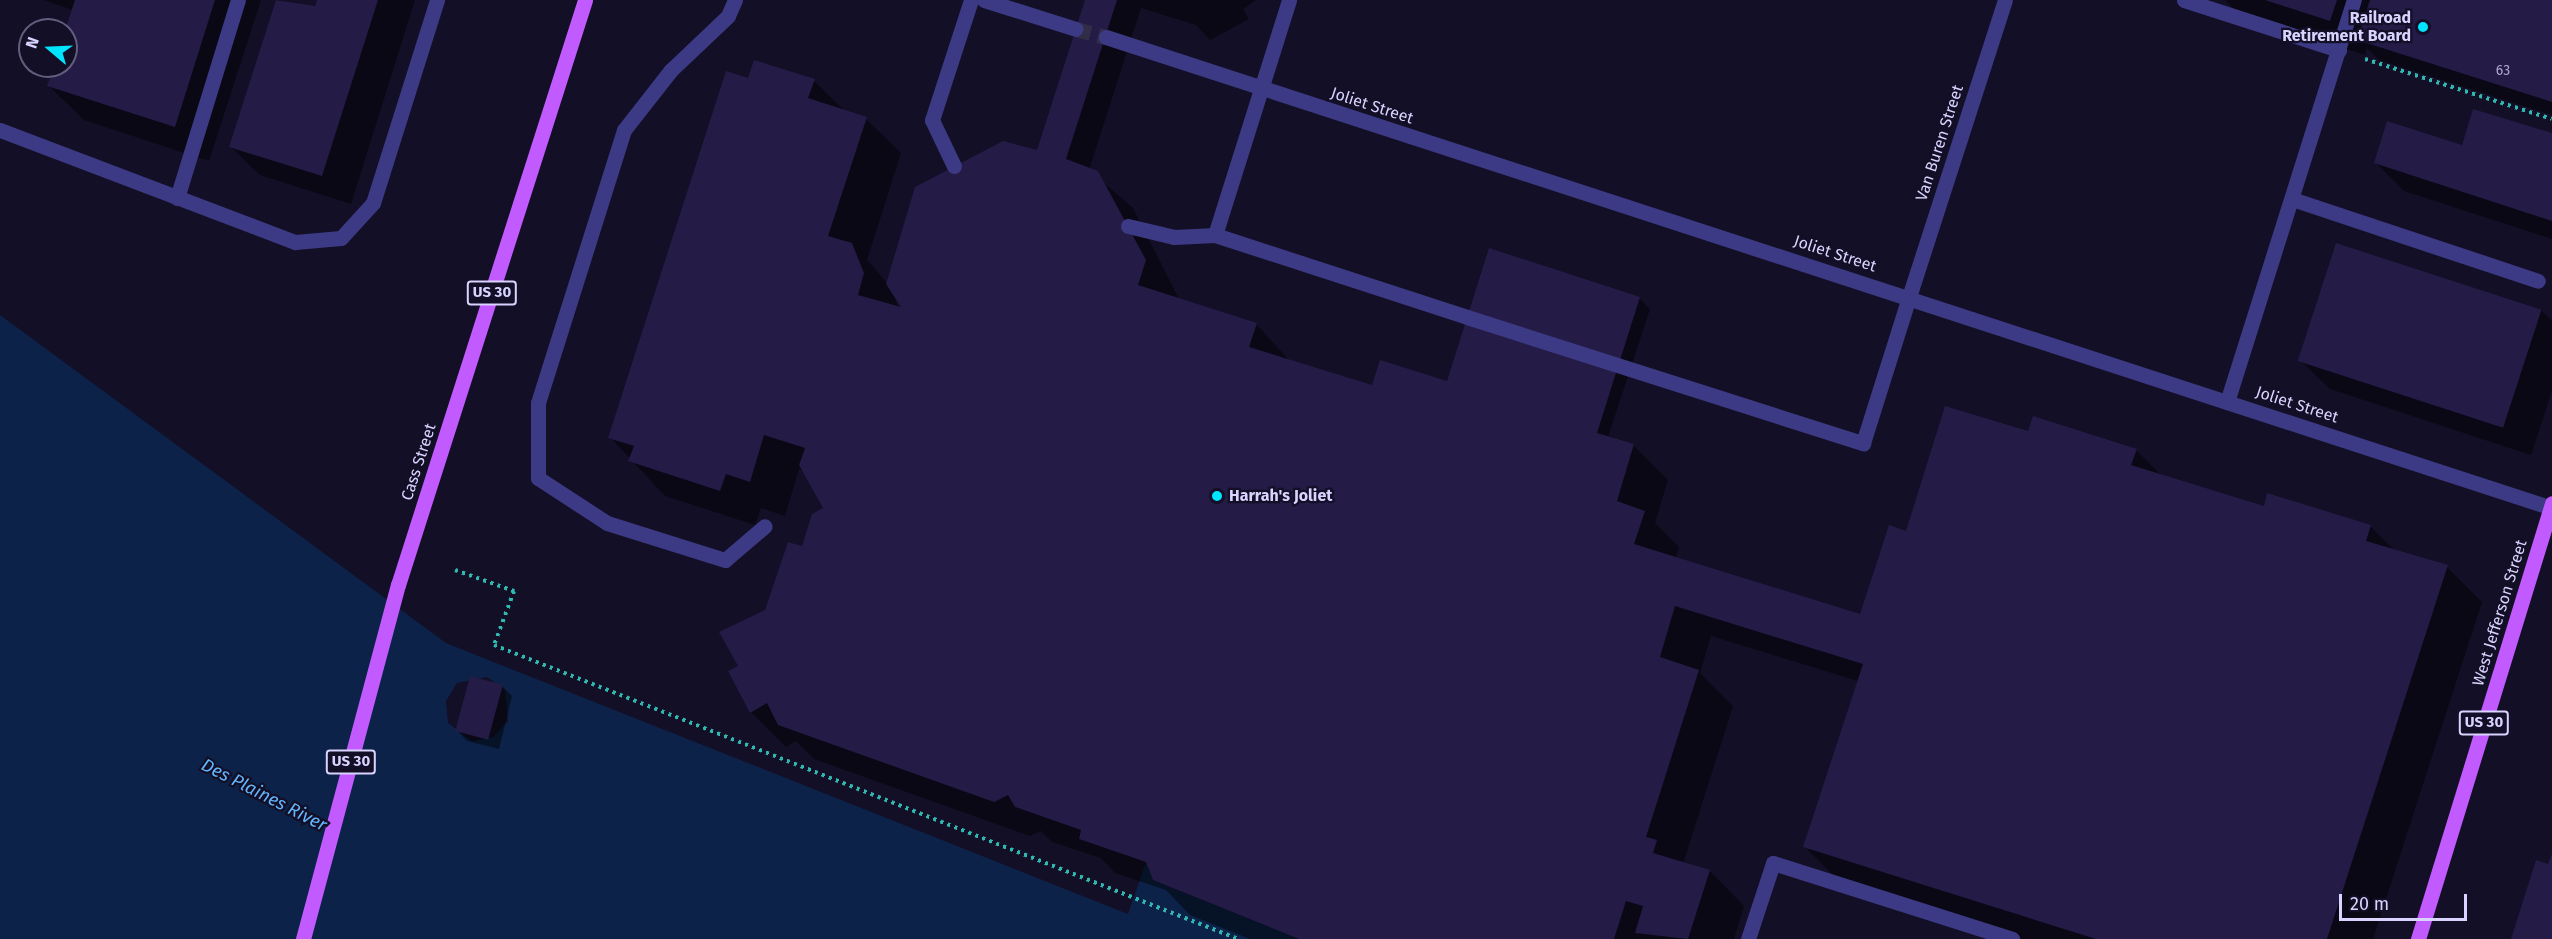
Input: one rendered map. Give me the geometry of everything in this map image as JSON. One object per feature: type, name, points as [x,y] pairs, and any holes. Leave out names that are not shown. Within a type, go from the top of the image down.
[{"type":"main road","name":"Cass Street","points":[[303,939],[398,585],[585,0]]},
{"type":"main road","name":"West Jefferson Street","points":[[2418,939],[2552,506]]},
{"type":"street","points":[[177,198],[237,0]]},
{"type":"street","points":[[0,130],[295,243],[341,238],[374,203],[437,0]]},
{"type":"street","points":[[735,0],[728,16],[671,70],[624,130],[538,403],[538,478],[607,523],[725,560],[765,526]]},
{"type":"street","points":[[954,166],[932,120],[971,0]]},
{"type":"street","points":[[984,0],[1076,29]]},
{"type":"street","points":[[1128,226],[1174,237],[1215,235],[1289,0]]},
{"type":"street","name":"Van Buren Street","points":[[1215,235],[1863,443],[2005,0]]},
{"type":"street","points":[[2184,0],[2339,50]]},
{"type":"street","points":[[2228,402],[2354,0]]},
{"type":"street","name":"Joliet Street","points":[[1106,37],[2552,506]]},
{"type":"street","points":[[2292,200],[2538,281]]},
{"type":"street","points":[[1748,939],[1773,863],[2012,939]]},
{"type":"path","points":[[2339,50],[2552,119]]},
{"type":"path","points":[[455,570],[514,591],[494,645],[1238,939]]},
{"type":"water","name":"Des Plaines River","points":[[0,315],[446,643],[1128,914],[1146,862],[1153,880],[1299,939],[0,939]],"holes":[[[487,677],[505,690],[508,721],[493,737],[472,741],[448,723],[446,701],[457,683]]]},
{"type":"building","points":[[75,0],[215,0],[175,127],[47,86],[50,78],[78,78],[78,18],[69,18]]},
{"type":"building","points":[[276,0],[315,6],[317,0],[378,0],[322,176],[229,147]]},
{"type":"building","name":"Harrah's Joliet","points":[[1085,0],[1117,0],[1066,159],[1098,171],[1146,260],[1138,285],[1257,323],[1249,347],[1372,385],[1380,360],[1447,381],[1489,248],[1640,297],[1597,433],[1634,444],[1617,501],[1645,511],[1634,544],[1860,614],[1889,525],[1906,531],[1945,406],[2028,431],[2033,416],[2137,449],[2131,465],[2264,506],[2267,493],[2371,525],[2366,541],[2448,565],[2327,939],[2096,939],[1803,847],[1863,664],[1675,606],[1660,657],[1699,670],[1646,837],[1657,840],[1653,853],[1710,870],[1688,939],[1635,933],[1643,906],[1626,901],[1614,939],[1299,939],[1153,880],[1146,862],[1079,839],[1081,830],[1015,807],[1008,795],[994,802],[778,725],[767,703],[750,713],[728,671],[738,666],[719,632],[765,610],[788,542],[802,546],[812,514],[823,508],[799,465],[805,448],[764,435],[750,482],[726,474],[720,491],[628,461],[634,446],[608,438],[726,71],[748,78],[754,60],[815,79],[808,98],[867,117],[828,236],[852,243],[864,273],[858,295],[901,307],[886,284],[915,187],[1003,141],[1037,150]]},
{"type":"building","points":[[2265,0],[2337,0],[2330,21]]},
{"type":"building","points":[[2370,0],[2552,0],[2552,102],[2357,40]]},
{"type":"building","points":[[2473,109],[2552,133],[2552,221],[2374,163],[2387,121],[2462,145]]},
{"type":"building","points":[[2336,243],[2541,310],[2503,428],[2298,361]]},
{"type":"building","points":[[470,676],[503,685],[488,740],[455,731]]},
{"type":"building","points":[[2552,854],[2552,939],[2511,939],[2536,860],[2548,864]]},
{"type":"tunnel","points":[[1076,29],[1106,37]]},
{"type":"place","name":"Railroad Retirement Board","points":[[2423,27]]},
{"type":"place","name":"Harrah's Joliet","points":[[1217,496]]}]
